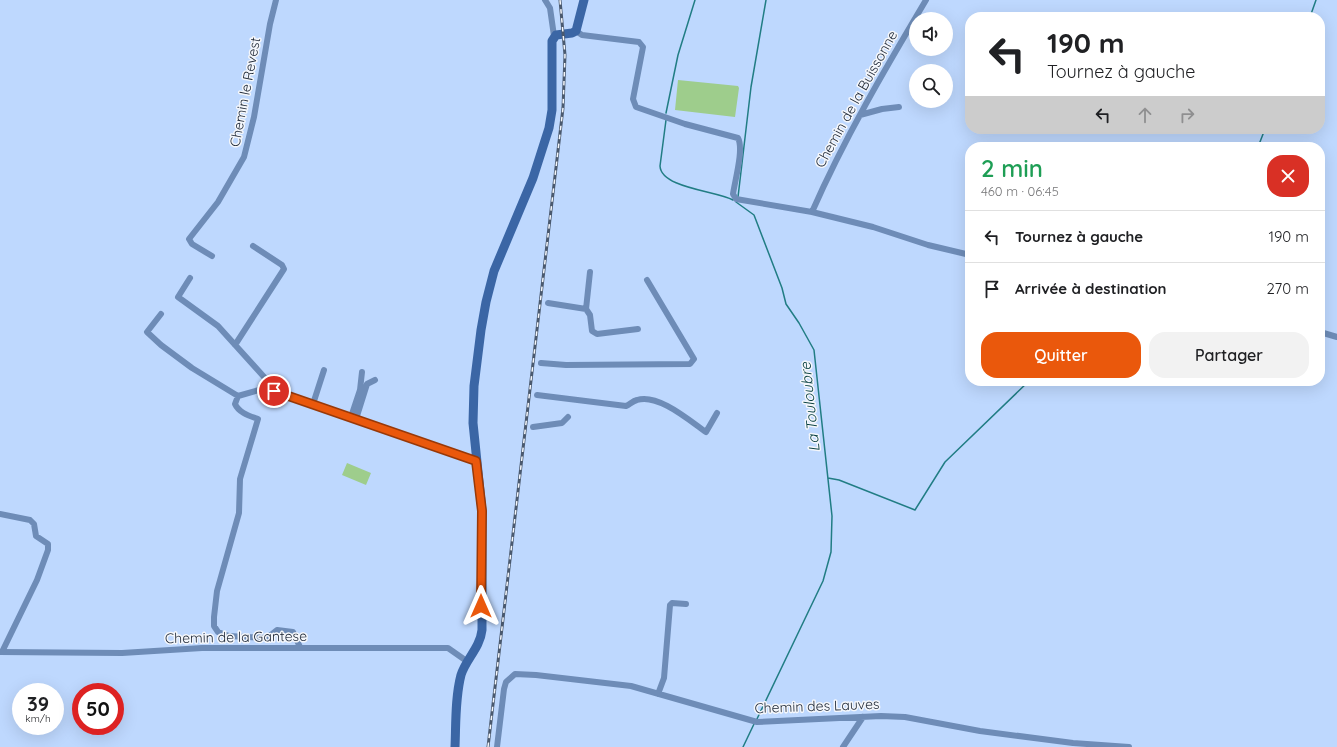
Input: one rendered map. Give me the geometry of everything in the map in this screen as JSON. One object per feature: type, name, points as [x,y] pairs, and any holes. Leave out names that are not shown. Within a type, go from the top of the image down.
[{"type":"main road","points":[[455,747],[459,690],[462,674],[478,645],[482,630],[482,511],[476,461],[473,411],[479,340],[484,309],[496,265],[533,178],[549,128],[552,104],[552,41],[554,36],[576,31],[584,0]]},
{"type":"street","name":"Chemin le Revest","points":[[212,256],[192,244],[189,239],[218,202],[244,157],[254,117],[270,24],[276,0]]},
{"type":"street","points":[[546,0],[550,8],[554,36]]},
{"type":"street","name":"Chemin de la Buissonne","points":[[812,212],[830,172],[860,115],[926,0]]},
{"type":"street","points":[[576,31],[582,35],[639,42],[643,47],[633,99],[636,107],[685,124],[738,138],[741,143],[741,153],[733,194],[736,199],[812,212],[873,227],[928,245],[965,254]]},
{"type":"street","points":[[860,115],[882,109],[899,107]]},
{"type":"street","points":[[235,345],[284,269],[282,265],[253,246]]},
{"type":"street","points":[[590,272],[586,309],[590,315],[592,332],[597,334],[638,330]]},
{"type":"street","points":[[190,278],[178,297],[218,326],[265,378],[266,388]]},
{"type":"street","points":[[540,363],[566,365],[690,364],[694,358],[647,280]]},
{"type":"street","points":[[548,303],[586,309]]},
{"type":"street","points":[[161,314],[147,332],[161,345],[192,368],[238,396],[266,388],[476,461]]},
{"type":"street","points":[[1325,333],[1337,337]]},
{"type":"street","points":[[313,404],[324,370]]},
{"type":"street","points":[[353,418],[360,390],[362,372]]},
{"type":"street","points":[[353,418],[367,384],[375,380]]},
{"type":"street","points":[[537,395],[626,406],[638,400],[657,401],[673,409],[706,432],[717,413]]},
{"type":"street","points":[[238,396],[235,404],[236,407],[242,412],[258,419],[240,479],[239,513],[217,591],[214,626],[218,632],[229,636],[267,638],[276,630],[293,632],[300,647]]},
{"type":"street","points":[[533,426],[548,426],[562,423],[568,417]]},
{"type":"street","points":[[0,514],[30,520],[34,524],[36,536],[48,544],[48,550],[34,586],[1,652]]},
{"type":"street","points":[[658,694],[664,678],[670,605],[672,603],[686,604]]},
{"type":"street","name":"Chemin de la Gantese","points":[[1,652],[122,653],[202,648],[300,647],[448,648],[468,662]]},
{"type":"street","name":"Chemin des Lauves","points":[[497,747],[504,689],[506,682],[515,674],[631,686],[755,722],[863,717],[905,717],[980,731],[1129,747]]},
{"type":"street","points":[[843,747],[863,717]]},
{"type":"green space","points":[[678,80],[738,86],[735,117],[675,110]]},
{"type":"green space","points":[[347,463],[371,473],[366,485],[342,475]]},
{"type":"waterway","name":"La Touloubre","points":[[666,113],[678,55],[695,0]]},
{"type":"waterway","points":[[738,197],[751,87],[766,0]]},
{"type":"waterway","points":[[1312,12],[1316,0]]},
{"type":"waterway","name":"La Touloubre","points":[[666,120],[660,166],[663,173],[669,179],[679,184],[733,200]]},
{"type":"waterway","points":[[1260,142],[1263,134]]},
{"type":"waterway","name":"La Touloubre","points":[[736,202],[754,215],[782,288],[786,304],[799,323],[814,350],[832,516],[831,552],[823,581],[756,721]]},
{"type":"waterway","points":[[828,478],[839,480],[915,510],[945,462],[1024,386]]},
{"type":"waterway","name":"La Touloubre","points":[[743,747],[754,724]]},
{"type":"railway","points":[[488,747],[563,108],[565,55],[560,0]]},
{"type":"route","points":[[274,391],[476,461],[482,511],[481,606]]}]
